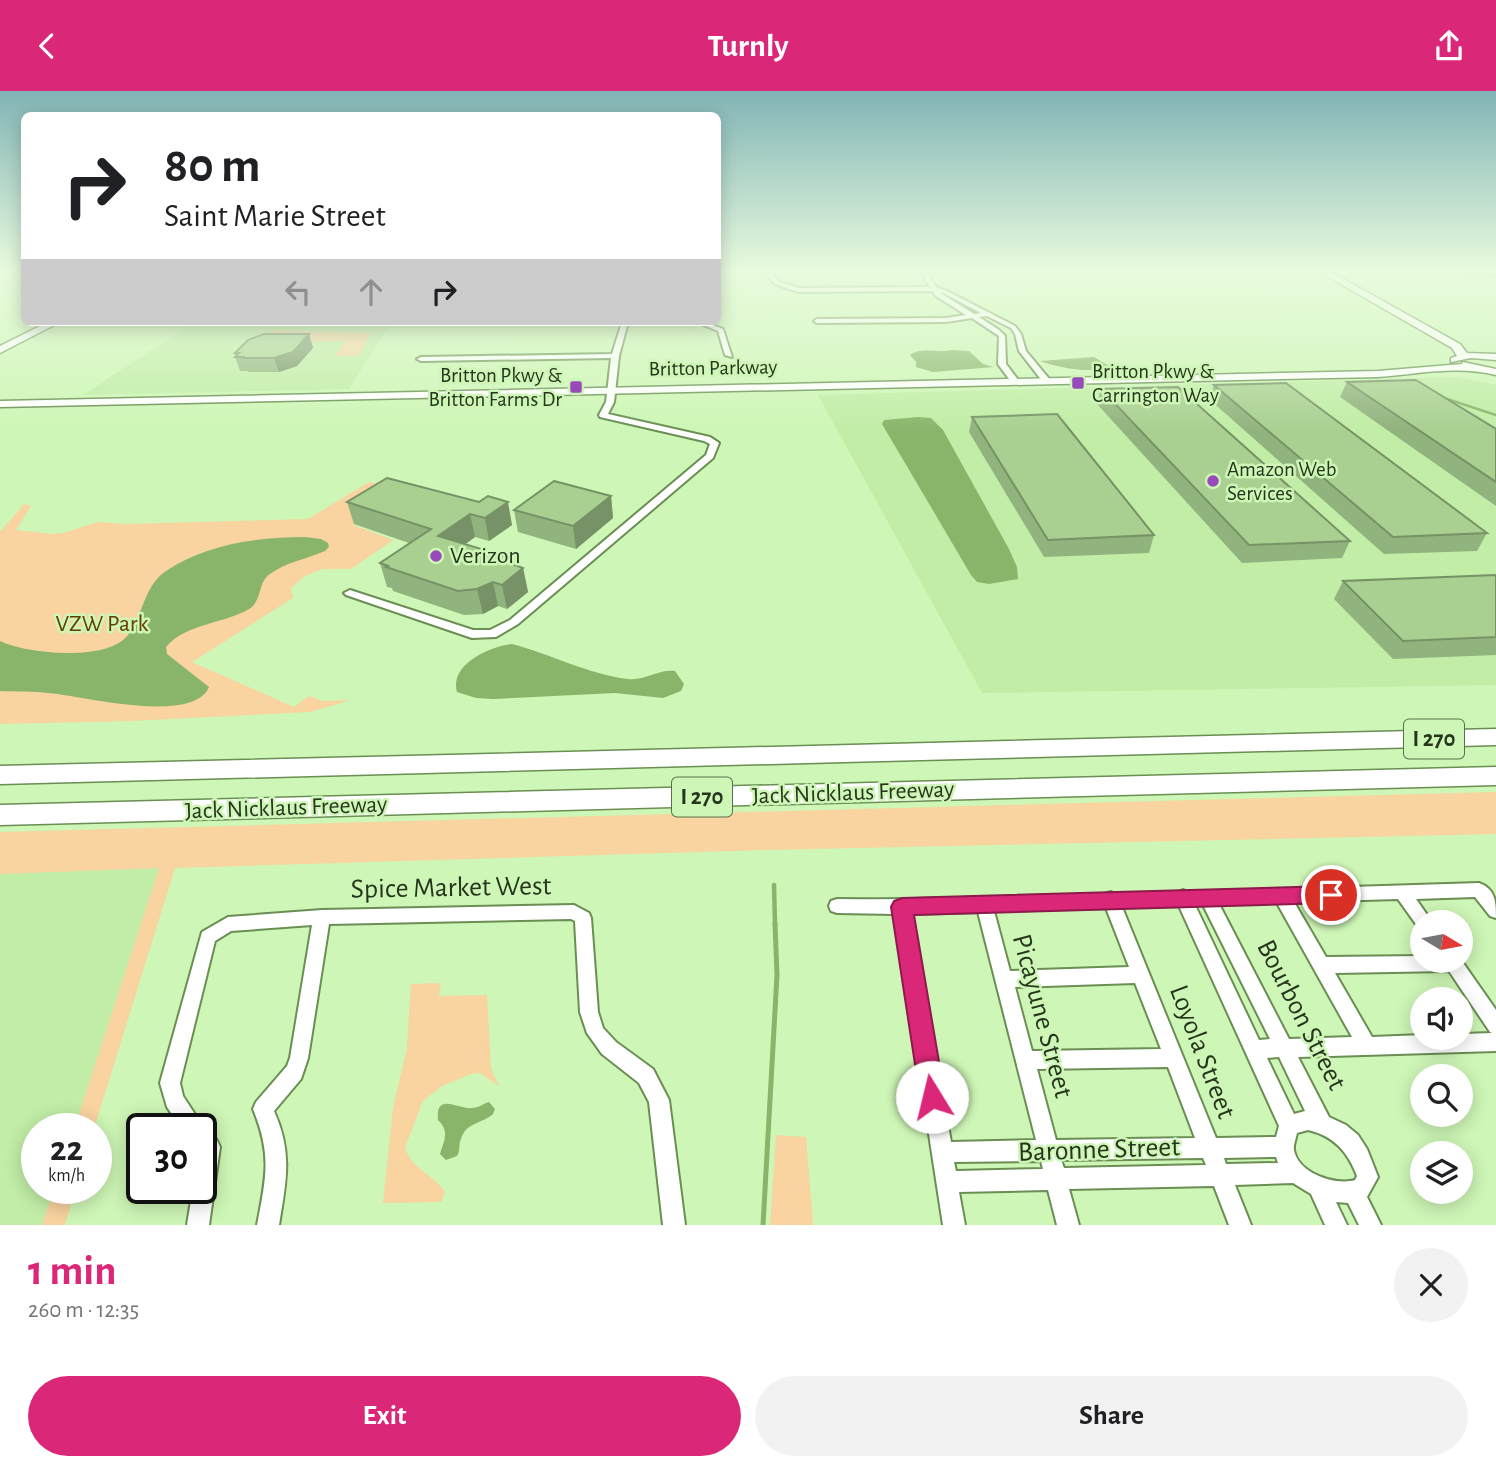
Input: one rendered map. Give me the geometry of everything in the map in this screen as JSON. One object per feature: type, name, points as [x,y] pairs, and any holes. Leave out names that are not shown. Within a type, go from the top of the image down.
[{"type":"highway","name":"Jack Nicklaus Freeway","points":[[0,775],[1496,737]]},
{"type":"highway","name":"Jack Nicklaus Freeway","points":[[0,815],[1496,776]]},
{"type":"main road","points":[[1418,325],[1461,349],[1462,358],[1475,368],[1495,372]]},
{"type":"main road","points":[[2,350],[47,326]]},
{"type":"main road","points":[[1439,337],[1494,357]]},
{"type":"main road","name":"Britton Parkway","points":[[1354,373],[1477,355],[1494,357]]},
{"type":"main road","name":"Britton Parkway","points":[[0,404],[1405,372],[1452,367],[1475,368]]},
{"type":"main road","name":"Britton Parkway","points":[[0,398],[74,401]]},
{"type":"street","points":[[990,325],[1002,337],[1002,364],[1015,381]]},
{"type":"street","points":[[1009,325],[1018,334],[1023,351],[1046,380]]},
{"type":"street","points":[[350,593],[472,633],[492,634],[514,622],[710,456],[715,448],[713,441],[603,415],[610,402],[615,356],[624,326]]},
{"type":"street","points":[[710,326],[721,330],[729,355]]},
{"type":"street","points":[[421,359],[615,356]]},
{"type":"street","points":[[837,906],[902,907],[1479,890],[1496,911]]},
{"type":"street","points":[[1403,893],[1415,910]]},
{"type":"street","points":[[1282,896],[1367,1045]]},
{"type":"street","points":[[1182,897],[1289,1126]]},
{"type":"street","name":"Bourbon Street","points":[[1207,897],[1322,1123]]},
{"type":"street","name":"Loyola Street","points":[[1111,899],[1240,1225]]},
{"type":"street","name":"Picayune Street","points":[[984,903],[1068,1225]]},
{"type":"street","points":[[902,907],[954,1225]]},
{"type":"street","name":"Spice Market West","points":[[183,1113],[174,1100],[170,1083],[208,937],[228,924],[322,917],[580,914],[583,918],[589,1013],[596,1033],[608,1048],[646,1076],[659,1100],[674,1225]]},
{"type":"street","points":[[268,1225],[279,1160],[274,1132],[262,1109],[294,1072],[299,1058],[322,917]]},
{"type":"street","points":[[1322,965],[1410,963]]},
{"type":"street","points":[[1459,973],[1496,1027]]},
{"type":"street","points":[[1003,979],[1142,975]]},
{"type":"street","points":[[1253,1049],[1496,1042]]},
{"type":"street","points":[[1025,1060],[1174,1058]]},
{"type":"street","points":[[1299,1121],[1322,1123],[1350,1141],[1360,1154],[1367,1173],[1367,1185],[1356,1197],[1337,1200],[1321,1195],[1295,1173],[1283,1147],[1284,1135],[1289,1126],[1299,1121]]},
{"type":"street","name":"Baronne Street","points":[[941,1152],[1283,1147]]},
{"type":"street","name":"Baronne Street","points":[[946,1182],[1295,1173]]},
{"type":"street","points":[[1321,1195],[1336,1225]]},
{"type":"street","points":[[1356,1197],[1370,1225]]},
{"type":"street","points":[[198,1225],[201,1204]]},
{"type":"shaded area","points":[[188,326],[388,326],[349,389],[83,395]]},
{"type":"shaded area","points":[[919,351],[969,351],[983,364],[994,367],[933,372],[916,367],[916,362],[910,355]]},
{"type":"shaded area","points":[[1094,357],[1111,367],[1075,369],[1040,361]]},
{"type":"shaded area","points":[[1456,377],[1496,385],[1496,685],[982,693],[818,395]]},
{"type":"shaded area","points":[[931,418],[943,430],[1009,549],[1017,567],[1018,579],[989,584],[977,582],[971,575],[882,424],[884,420]]},
{"type":"shaded area","points":[[305,537],[321,539],[328,543],[329,547],[270,574],[249,609],[184,633],[166,647],[167,654],[209,687],[199,698],[182,704],[160,706],[43,692],[0,691],[0,641],[12,646],[67,653],[103,649],[118,644],[128,635],[148,593],[158,577],[166,571],[215,548],[251,541]]},
{"type":"shaded area","points":[[512,644],[598,673],[628,679],[675,671],[684,684],[681,691],[663,698],[615,693],[493,699],[476,698],[457,692],[456,682],[465,665],[493,648]]},
{"type":"shaded area","points":[[159,868],[79,1113],[21,1113],[21,1204],[49,1204],[42,1225],[0,1225],[0,874]]},
{"type":"shaded area","points":[[489,1102],[495,1109],[493,1114],[470,1126],[463,1133],[457,1156],[446,1160],[440,1154],[445,1136],[444,1128],[438,1120],[440,1106],[449,1104],[474,1108]]},
{"type":"green space","points":[[274,330],[371,333],[359,356],[335,356],[345,341],[262,343]]},
{"type":"green space","name":"VZW Park","points":[[369,482],[414,492],[393,500],[353,525],[393,540],[351,569],[322,569],[305,576],[291,588],[293,598],[192,662],[294,707],[309,696],[322,701],[351,700],[310,712],[0,724],[0,532],[24,504],[31,506],[16,530],[52,534],[64,533],[97,522],[124,524],[308,519]]},
{"type":"green space","points":[[1496,792],[1496,834],[765,850],[175,868],[99,1113],[79,1113],[159,868],[0,874],[0,832]]},
{"type":"green space","points":[[441,983],[439,996],[487,995],[491,1069],[499,1086],[480,1073],[471,1074],[442,1086],[423,1101],[405,1147],[412,1161],[445,1192],[441,1202],[383,1203],[393,1108],[407,1048],[411,984]]},
{"type":"green space","points":[[776,1135],[806,1137],[813,1225],[770,1225]]},
{"type":"green space","points":[[49,1204],[71,1204],[65,1225],[42,1225]]},
{"type":"building","points":[[264,334],[309,334],[293,352],[274,358],[235,357],[239,353],[235,353],[248,340]]},
{"type":"building","points":[[1416,380],[1496,429],[1496,482],[1347,382]]},
{"type":"building","name":"Amazon Web Services","points":[[1286,383],[1487,533],[1393,537],[1214,385]]},
{"type":"building","name":"Amazon Web Services","points":[[1178,387],[1350,541],[1249,545],[1101,389]]},
{"type":"building","points":[[1057,414],[1154,535],[1048,540],[972,417]]},
{"type":"building","points":[[387,478],[479,502],[488,496],[508,502],[485,518],[470,514],[438,536],[514,559],[512,561],[518,563],[515,565],[523,568],[502,585],[493,582],[477,589],[458,591],[386,567],[388,566],[380,563],[431,529],[347,502]]},
{"type":"building","points":[[554,481],[611,496],[573,526],[514,510]]},
{"type":"building","points":[[1496,575],[1496,637],[1403,641],[1343,581]]},
{"type":"waterway","points":[[1444,398],[1496,415]]},
{"type":"waterway","points":[[774,885],[775,925]]},
{"type":"waterway","points":[[763,1225],[777,975],[775,923]]},
{"type":"place","name":"Britton Pkwy & Carrington Way","points":[[1078,383]]},
{"type":"place","name":"Britton Pkwy & Britton Farms Dr","points":[[576,387]]},
{"type":"place","name":"Amazon Web Services","points":[[1213,481]]},
{"type":"place","name":"Verizon","points":[[436,556]]},
{"type":"route","points":[[932,1097],[902,907],[1135,898],[1331,895]]}]
